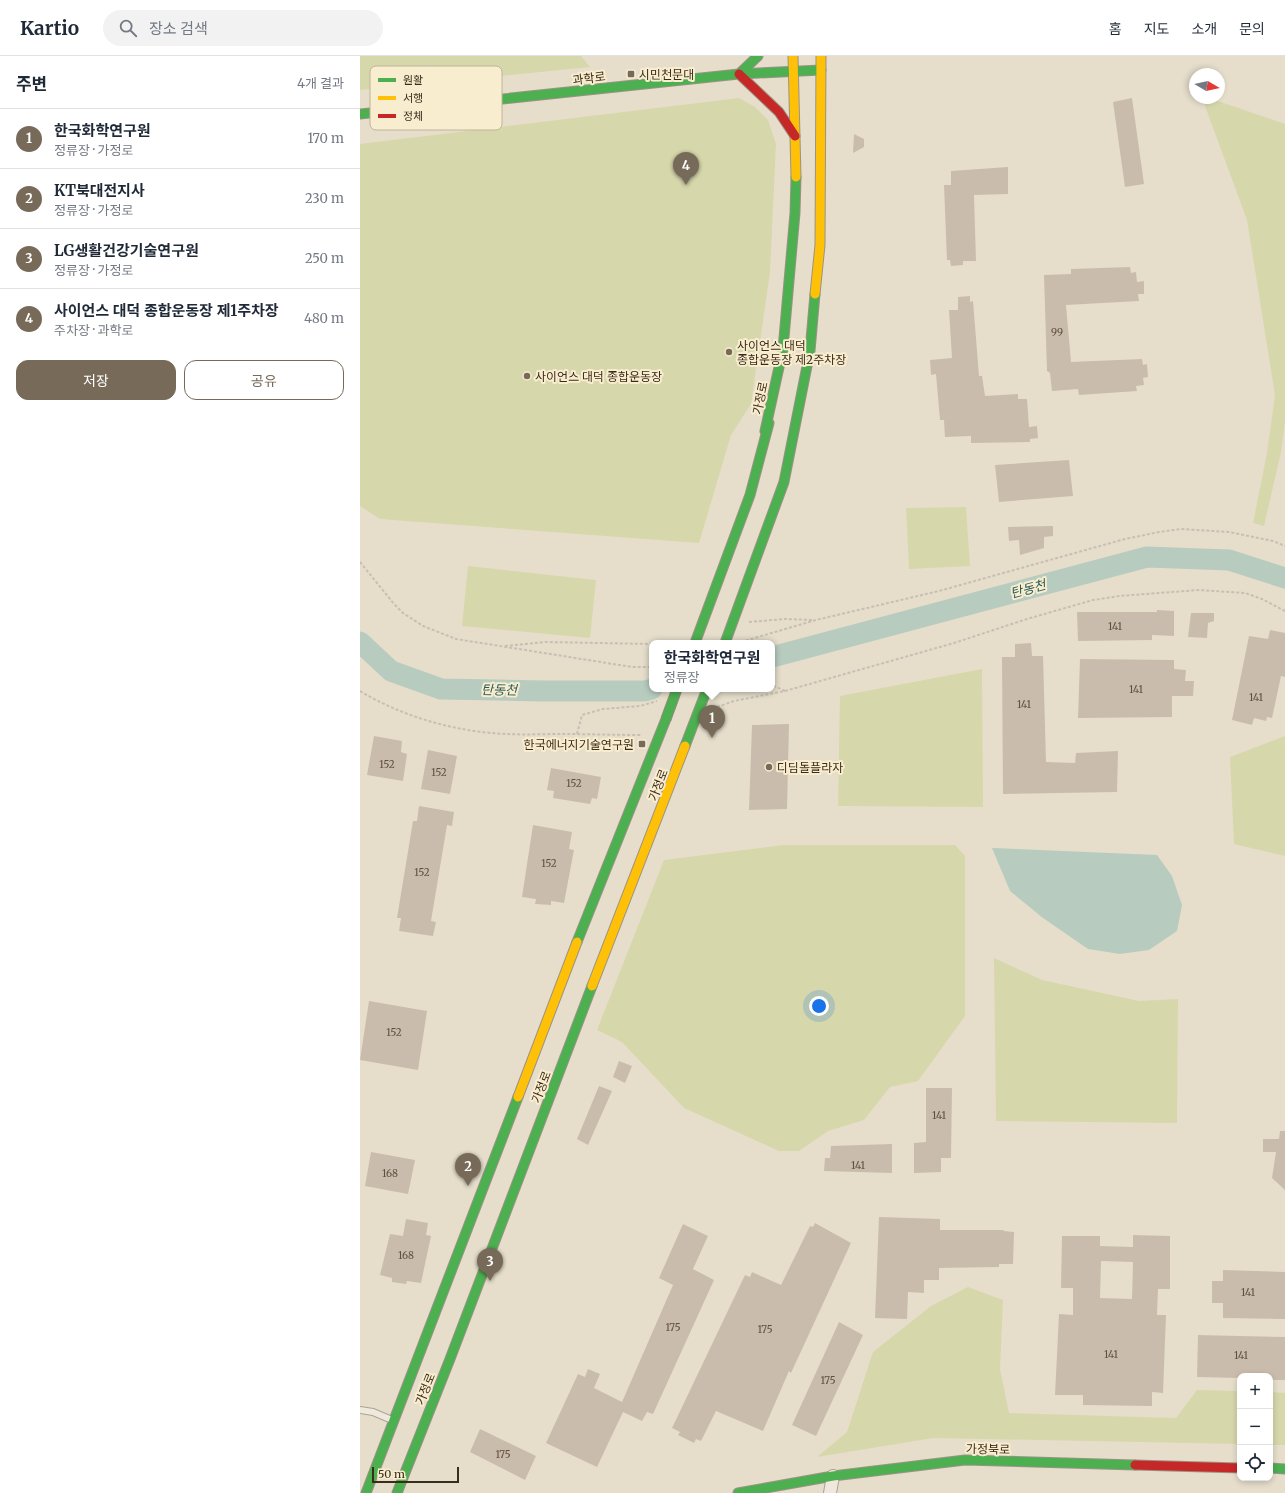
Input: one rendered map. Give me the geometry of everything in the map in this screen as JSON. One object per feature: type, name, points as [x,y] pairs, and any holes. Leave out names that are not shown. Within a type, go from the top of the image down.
[{"type":"main road","points":[[758,56],[739,74],[779,112],[795,136]]},
{"type":"main road","name":"가정로","points":[[696,640],[750,495],[769,422],[765,431],[783,349],[796,206],[793,56]]},
{"type":"main road","points":[[726,639],[784,482],[810,351],[820,245],[821,56]]},
{"type":"main road","name":"과학로","points":[[502,99],[739,74],[793,70],[821,70]]},
{"type":"main road","name":"과학로","points":[[360,114],[370,113]]},
{"type":"main road","name":"가정로","points":[[366,1493],[565,973],[677,692]]},
{"type":"main road","name":"가정로","points":[[396,1493],[450,1359],[706,692]]},
{"type":"main road","name":"가정북로","points":[[738,1493],[833,1476],[965,1460],[1237,1468]]},
{"type":"main road","points":[[1273,1468],[1285,1469]]},
{"type":"street","points":[[830,1493],[833,1476]]},
{"type":"lane","points":[[360,1410],[373,1412],[393,1420]]},
{"type":"path","points":[[748,640],[816,620],[939,591],[1125,539],[1159,532],[1181,529],[1229,532],[1273,541],[1285,546]]},
{"type":"path","points":[[360,562],[403,613],[423,626],[456,639],[500,647],[632,666],[649,667]]},
{"type":"path","points":[[716,708],[734,701],[785,691],[954,643],[1027,619],[1093,600],[1119,596],[1199,590],[1245,592],[1285,611]]},
{"type":"path","points":[[749,622],[785,619],[816,620]]},
{"type":"path","points":[[500,647],[545,642],[649,644]]},
{"type":"path","points":[[775,686],[785,691]]},
{"type":"path","points":[[360,691],[373,699],[405,713],[454,727],[506,734],[641,735]]},
{"type":"path","points":[[577,734],[582,715],[603,709],[640,706],[660,700]]},
{"type":"green space","points":[[360,56],[581,56],[590,67],[502,76],[502,66],[370,66],[370,89],[360,90]]},
{"type":"green space","points":[[739,98],[755,107],[768,120],[776,144],[770,272],[751,404],[731,435],[699,543],[380,519],[360,506],[360,144],[475,130],[502,130],[502,127]]},
{"type":"green space","points":[[1225,103],[1285,124],[1285,422],[1281,452],[1264,526],[1253,523],[1267,453],[1275,395],[1247,220],[1204,104]]},
{"type":"green space","points":[[966,507],[970,566],[909,569],[906,508]]},
{"type":"green space","points":[[468,566],[596,580],[590,638],[462,626]]},
{"type":"green space","points":[[982,669],[983,807],[838,806],[840,696]]},
{"type":"green space","points":[[1285,736],[1285,856],[1234,844],[1230,757]]},
{"type":"green space","points":[[783,845],[955,845],[965,856],[965,1016],[918,1081],[890,1087],[864,1120],[828,1131],[799,1151],[779,1151],[684,1108],[622,1042],[597,1030],[664,860]]},
{"type":"green space","points":[[994,958],[1042,980],[1139,1001],[1178,999],[1177,1123],[996,1121]]},
{"type":"green space","points":[[968,1287],[1003,1300],[1000,1369],[1009,1413],[1176,1418],[1197,1390],[1237,1391],[1237,1444],[933,1438],[817,1457],[847,1432],[873,1352],[931,1306]]},
{"type":"green space","points":[[1273,1392],[1285,1393],[1285,1445],[1273,1445]]},
{"type":"shaded area","points":[[992,848],[1157,855],[1172,876],[1182,905],[1177,931],[1149,950],[1120,954],[1088,949],[1043,918],[1010,891]]},
{"type":"building","points":[[1132,98],[1144,184],[1125,187],[1113,102]]},
{"type":"building","points":[[854,134],[864,139],[864,147],[853,153]]},
{"type":"building","points":[[1008,167],[1008,194],[974,195],[976,261],[963,261],[963,265],[951,266],[950,260],[947,260],[944,185],[951,185],[951,171]]},
{"type":"building","points":[[1130,267],[1131,273],[1136,272],[1137,282],[1144,281],[1144,294],[1138,294],[1139,301],[1066,305],[1071,362],[1142,359],[1143,365],[1147,364],[1148,377],[1143,378],[1144,385],[1136,386],[1137,391],[1079,395],[1078,389],[1052,391],[1050,373],[1047,371],[1044,275],[1071,274],[1071,269]]},
{"type":"building","points":[[970,296],[970,302],[973,301],[979,376],[982,376],[985,396],[1018,394],[1018,399],[1027,399],[1029,427],[1037,426],[1038,438],[1030,439],[1030,442],[971,443],[971,436],[945,437],[944,420],[940,420],[936,374],[931,375],[930,360],[952,358],[949,310],[958,310],[958,297]]},
{"type":"building","points":[[1069,460],[1073,496],[999,502],[995,465]]},
{"type":"building","points":[[1053,526],[1053,536],[1044,537],[1044,548],[1020,555],[1019,540],[1009,541],[1008,527]]},
{"type":"building","points":[[1157,610],[1174,611],[1174,636],[1152,635],[1152,640],[1078,641],[1077,612],[1157,612]]},
{"type":"building","points":[[1191,613],[1214,613],[1214,621],[1208,623],[1207,638],[1188,637]]},
{"type":"building","points":[[1270,630],[1285,633],[1285,677],[1281,676],[1272,718],[1267,717],[1266,721],[1254,718],[1252,725],[1232,720],[1249,636],[1268,639]]},
{"type":"building","points":[[1031,643],[1032,656],[1043,656],[1046,762],[1075,763],[1076,753],[1118,751],[1117,792],[1003,794],[1002,657],[1015,657],[1015,644]]},
{"type":"building","points":[[1080,659],[1174,660],[1174,669],[1186,670],[1185,681],[1194,681],[1193,696],[1172,696],[1172,717],[1078,718]]},
{"type":"building","name":"디딤돌플라자","points":[[789,724],[787,809],[749,810],[752,725]]},
{"type":"building","points":[[374,736],[402,741],[401,752],[407,754],[403,781],[367,775]]},
{"type":"building","points":[[428,750],[457,756],[450,794],[421,789]]},
{"type":"building","points":[[551,768],[601,777],[597,799],[592,798],[590,804],[553,798],[554,791],[547,790]]},
{"type":"building","points":[[419,806],[454,812],[452,826],[447,825],[431,921],[436,922],[433,936],[399,931],[401,918],[397,918],[413,821],[417,821]]},
{"type":"building","points":[[533,825],[572,832],[569,849],[574,850],[564,903],[551,901],[551,905],[535,904],[536,899],[522,897]]},
{"type":"building","points":[[369,1001],[427,1011],[418,1070],[360,1060]]},
{"type":"building","points":[[619,1061],[632,1066],[625,1083],[613,1077]]},
{"type":"building","points":[[599,1086],[612,1091],[588,1145],[577,1139]]},
{"type":"building","points":[[926,1088],[952,1088],[951,1158],[941,1158],[941,1172],[914,1173],[914,1143],[926,1142]]},
{"type":"building","points":[[1280,1131],[1285,1131],[1285,1190],[1272,1178],[1276,1152],[1263,1152],[1263,1139],[1279,1139]]},
{"type":"building","points":[[892,1144],[892,1173],[824,1171],[825,1158],[830,1158],[831,1146]]},
{"type":"building","points":[[371,1152],[415,1160],[408,1194],[365,1186]]},
{"type":"building","points":[[879,1217],[940,1219],[940,1230],[1003,1230],[1014,1232],[1013,1264],[999,1264],[999,1267],[939,1268],[939,1280],[924,1280],[924,1293],[908,1292],[907,1319],[875,1318]]},
{"type":"building","points":[[406,1219],[428,1223],[426,1235],[431,1236],[421,1283],[407,1281],[406,1284],[392,1282],[392,1278],[380,1275],[390,1234],[403,1236]]},
{"type":"building","points":[[815,1223],[851,1243],[791,1373],[789,1371],[763,1431],[716,1411],[701,1441],[696,1439],[694,1443],[678,1435],[680,1432],[672,1428],[745,1275],[750,1277],[752,1272],[781,1285],[810,1226],[813,1227]]},
{"type":"building","points":[[683,1224],[708,1236],[693,1269],[714,1280],[653,1414],[647,1412],[642,1421],[623,1412],[597,1467],[546,1443],[578,1374],[585,1377],[588,1369],[600,1374],[594,1388],[622,1402],[673,1285],[659,1278]]},
{"type":"building","points":[[1133,1235],[1170,1236],[1170,1289],[1158,1289],[1157,1315],[1166,1315],[1163,1393],[1152,1392],[1152,1406],[1083,1405],[1083,1395],[1055,1395],[1059,1314],[1073,1315],[1073,1288],[1061,1288],[1062,1236],[1100,1236],[1100,1246],[1133,1247]],"holes":[[[1101,1261],[1133,1262],[1132,1299],[1100,1298]]]},
{"type":"building","points":[[1223,1270],[1285,1272],[1285,1319],[1223,1318],[1223,1303],[1212,1303],[1212,1281],[1223,1281]]},
{"type":"building","points":[[839,1322],[863,1335],[816,1436],[792,1425]]},
{"type":"building","points":[[1198,1335],[1285,1337],[1285,1380],[1273,1380],[1273,1373],[1237,1373],[1237,1378],[1197,1377]]},
{"type":"building","points":[[480,1429],[536,1456],[525,1480],[470,1452]]},
{"type":"waterway","name":"탄동천","points":[[775,656],[1147,557],[1229,560],[1285,578]]},
{"type":"waterway","name":"탄동천","points":[[360,642],[391,671],[441,689],[542,691],[649,690]]},
{"type":"traffic: fast","points":[[739,74],[758,56]]},
{"type":"traffic: fast","points":[[739,74],[821,70]]},
{"type":"traffic: fast","points":[[502,99],[739,74]]},
{"type":"traffic: fast","points":[[360,114],[370,113]]},
{"type":"traffic: fast","points":[[696,640],[750,495],[769,423],[765,431],[783,349],[795,213],[796,177]]},
{"type":"traffic: fast","points":[[726,640],[784,482],[810,351],[815,294]]},
{"type":"traffic: fast","points":[[666,719],[676,692]]},
{"type":"traffic: fast","points":[[685,746],[706,692]]},
{"type":"traffic: fast","points":[[577,942],[666,719]]},
{"type":"traffic: fast","points":[[397,1493],[450,1359],[592,986]]},
{"type":"traffic: fast","points":[[366,1493],[518,1097]]},
{"type":"traffic: fast","points":[[738,1493],[833,1476],[965,1460],[1135,1465]]},
{"type":"traffic: fast","points":[[1273,1468],[1285,1469]]},
{"type":"traffic: slow","points":[[793,56],[796,177]]},
{"type":"traffic: slow","points":[[815,294],[820,245],[821,56]]},
{"type":"traffic: slow","points":[[592,986],[685,746]]},
{"type":"traffic: slow","points":[[518,1097],[577,942]]},
{"type":"traffic: jam","points":[[739,74],[779,112],[795,136]]},
{"type":"traffic: jam","points":[[1135,1465],[1237,1468]]},
{"type":"place","name":"시민천문대","points":[[631,74]]},
{"type":"place","name":"사이언스 대덕 종합운동장 제1주차장","points":[[686,185]]},
{"type":"place","name":"사이언스 대덕 종합운동장 제2주차장","points":[[729,352]]},
{"type":"place","name":"사이언스 대덕 종합운동장","points":[[527,376]]},
{"type":"place","name":"한국화학연구원","points":[[712,738]]},
{"type":"place","name":"한국에너지기술연구원","points":[[642,744]]},
{"type":"place","name":"디딤돌플라자","points":[[769,767]]},
{"type":"place","name":"KT북대전지사","points":[[468,1186]]},
{"type":"place","name":"LG생활건강기술연구원","points":[[490,1281]]}]
